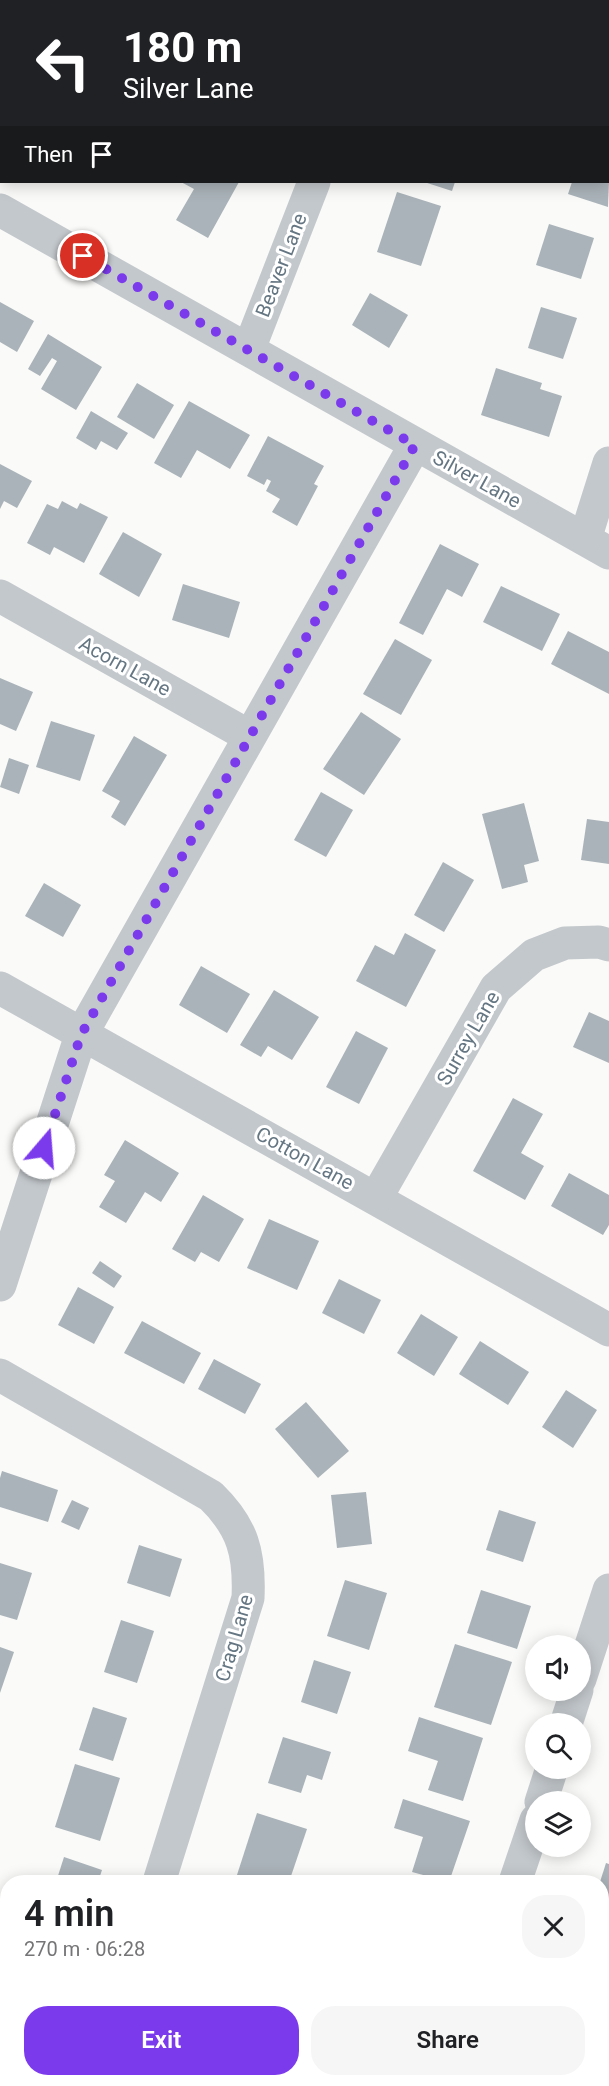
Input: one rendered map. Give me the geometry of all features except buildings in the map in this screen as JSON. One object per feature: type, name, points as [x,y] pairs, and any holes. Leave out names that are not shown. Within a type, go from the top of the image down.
[{"type":"street","name":"Beaver Lane","points":[[249,349],[314,183]]},
{"type":"street","name":"Silver Lane","points":[[0,210],[597,546]]},
{"type":"street","points":[[0,1285],[81,1035],[415,445]]},
{"type":"street","points":[[597,546],[609,463]]},
{"type":"street","name":"Acorn Lane","points":[[0,596],[249,736]]},
{"type":"street","name":"Surrey Lane","points":[[376,1198],[496,988],[534,955],[564,944],[599,942],[609,945]]},
{"type":"street","name":"Cotton Lane","points":[[0,988],[609,1330]]},
{"type":"street","name":"Crag Lane","points":[[0,1375],[211,1496],[224,1509],[243,1540],[249,1574],[248,1598],[161,1875]]},
{"type":"street","points":[[591,1645],[609,1590]]},
{"type":"street","points":[[517,1875],[525,1852]]},
{"type":"route","points":[[44,1148],[81,1035],[415,445],[83,256]]}]
